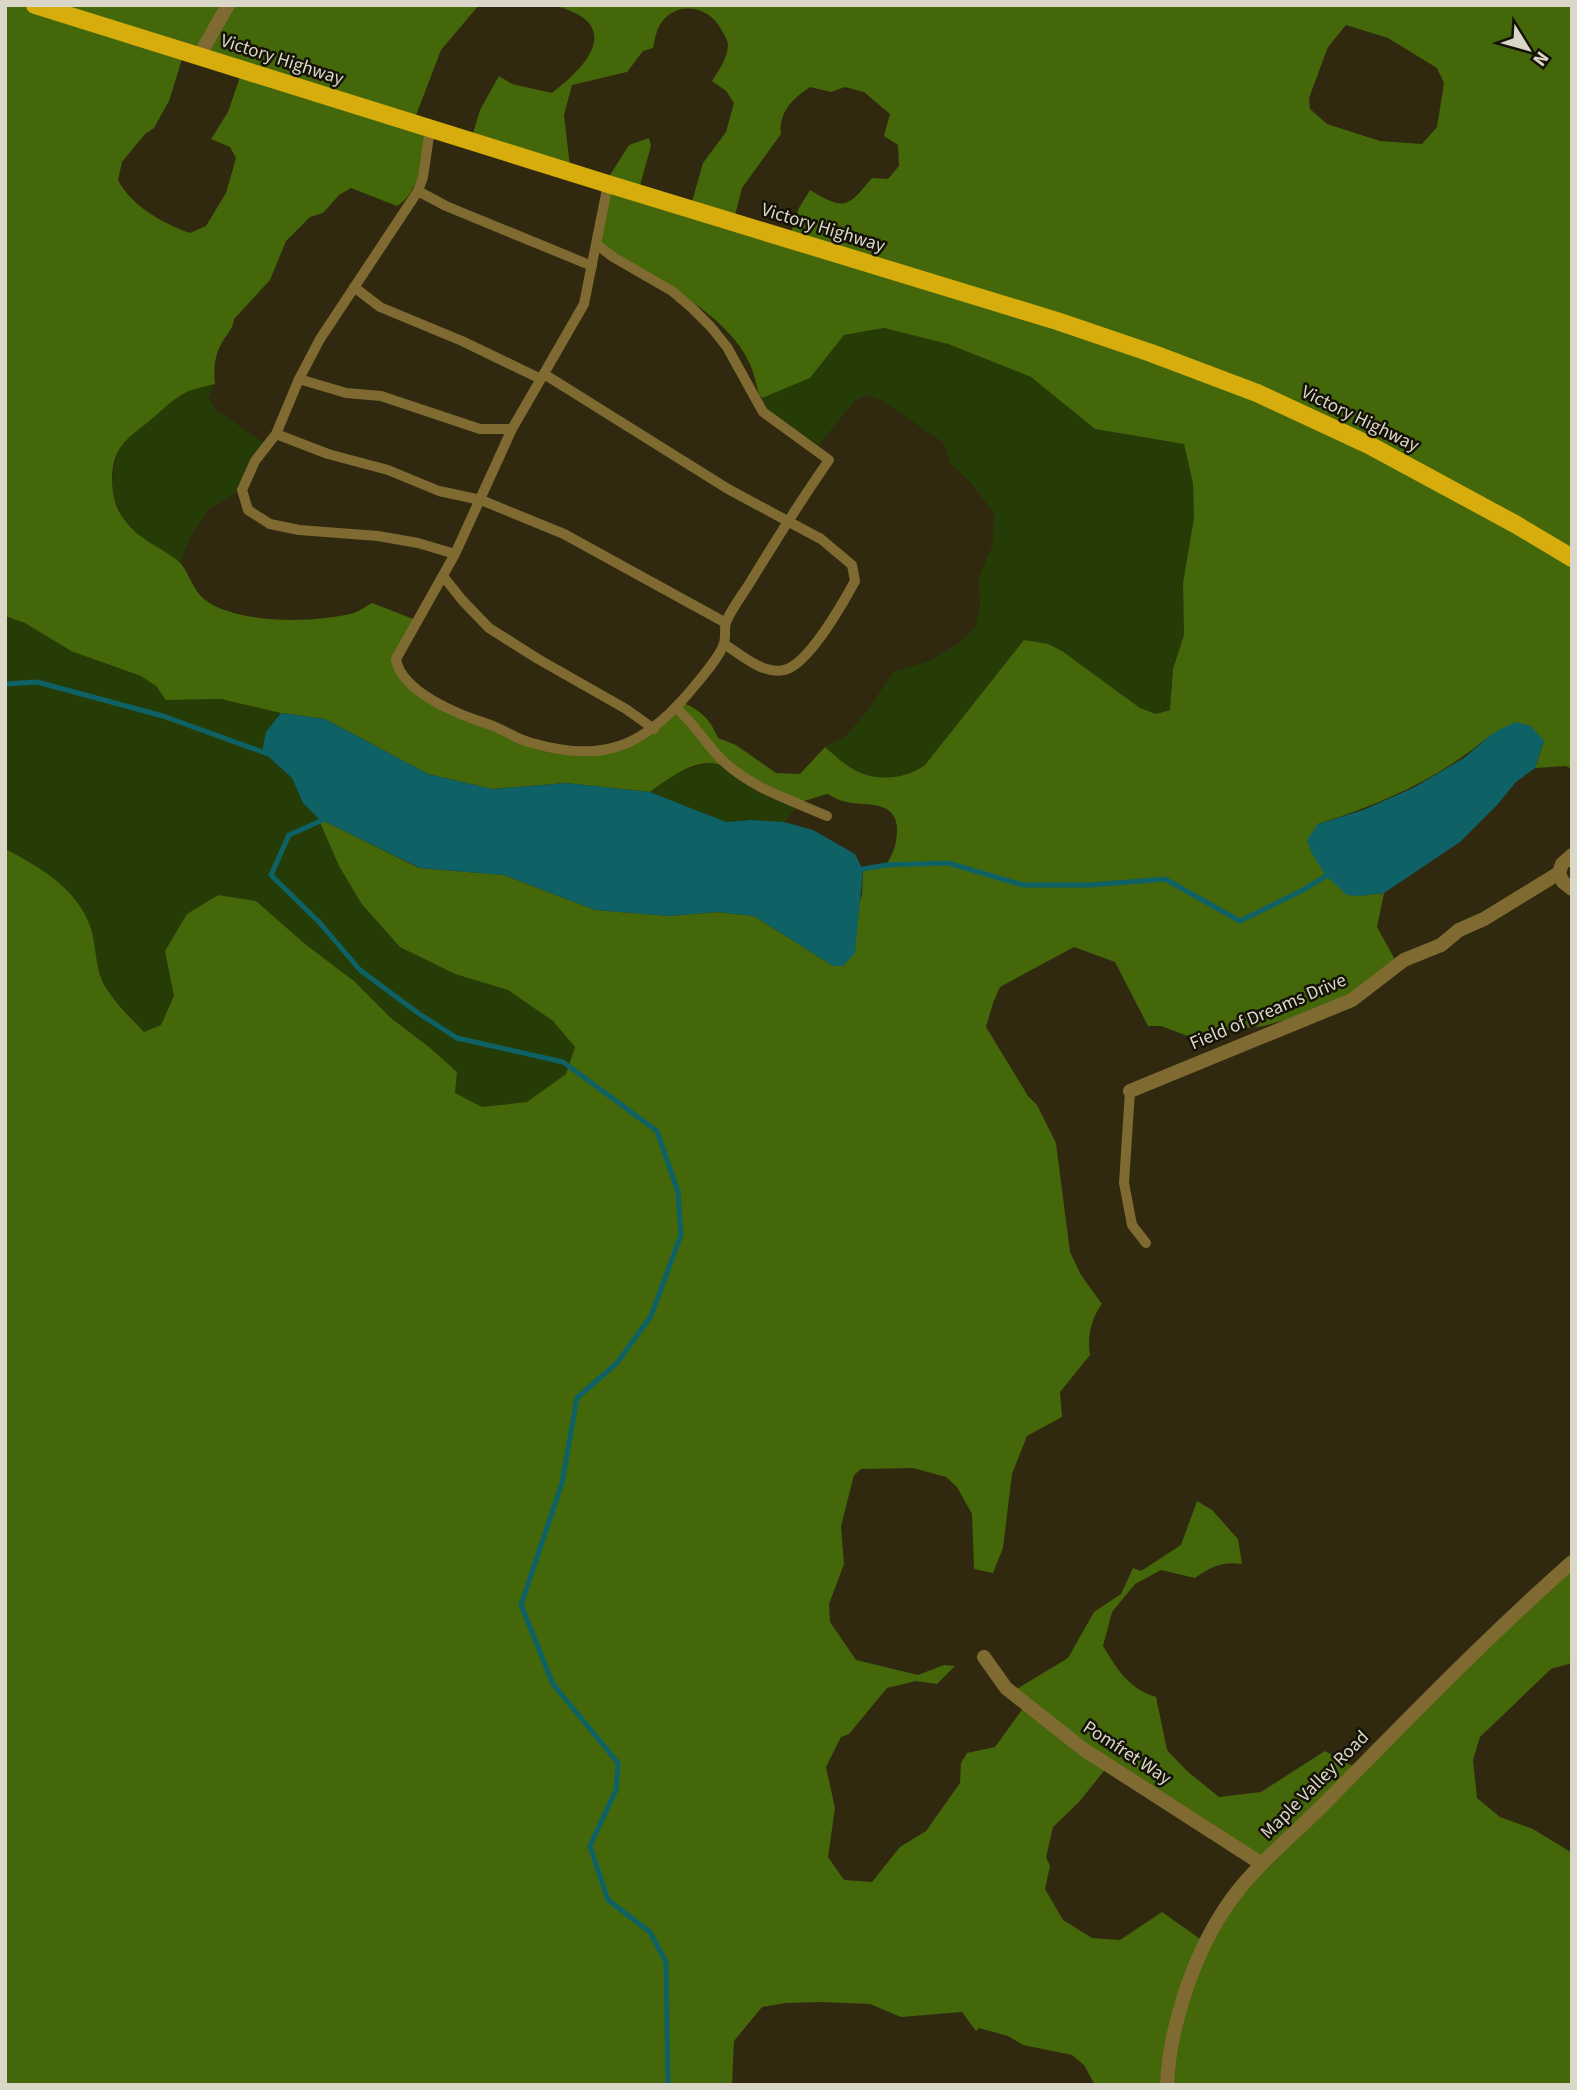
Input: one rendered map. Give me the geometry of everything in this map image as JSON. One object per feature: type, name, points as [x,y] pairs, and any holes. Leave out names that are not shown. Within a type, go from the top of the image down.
[{"type":"main road","name":"Victory Highway","points":[[35,5],[1057,321],[1186,366],[1257,393],[1369,445],[1572,558]]},
{"type":"street","points":[[200,56],[228,5]]},
{"type":"street","name":"Field of Dreams Drive","points":[[1130,1091],[1352,1000],[1405,960],[1441,944],[1459,930],[1484,919],[1559,873],[1562,864],[1572,855]]},
{"type":"street","points":[[1559,873],[1563,882],[1572,889]]},
{"type":"street","name":"Maple Valley Road","points":[[1167,2085],[1167,2066],[1187,1985],[1203,1946],[1225,1908],[1262,1864],[1445,1680],[1572,1562]]},
{"type":"street","name":"Pomfret Way","points":[[984,1657],[1006,1688],[1083,1749],[1262,1864]]},
{"type":"lane","points":[[430,129],[423,177],[418,191],[320,339],[299,379],[276,434],[255,461],[242,490],[248,510],[270,524],[299,530],[378,536],[418,543],[455,554]]},
{"type":"lane","points":[[596,244],[672,291],[692,308],[727,347],[763,412],[829,460],[788,520],[726,623],[724,644],[676,708],[654,729],[611,750],[562,750],[529,743],[499,728],[473,720],[421,693],[402,676],[396,659],[455,554],[512,429],[584,304],[592,266],[596,244],[608,184]]},
{"type":"lane","points":[[418,191],[446,206],[592,266]]},
{"type":"lane","points":[[354,287],[380,307],[542,376],[728,489],[821,539],[852,565],[855,581],[807,656],[785,670],[756,665],[724,644]]},
{"type":"lane","points":[[299,379],[346,393],[381,396],[480,429],[512,429]]},
{"type":"lane","points":[[276,434],[328,454],[388,470],[439,491],[481,500],[564,534],[726,623]]},
{"type":"lane","points":[[443,576],[489,628],[626,709],[654,729]]},
{"type":"lane","points":[[676,708],[689,719],[724,762],[739,774],[762,788],[827,816]]},
{"type":"lane","points":[[1130,1091],[1124,1183],[1132,1225],[1146,1244]]},
{"type":"green space","points":[[5,5],[479,5],[441,50],[415,118],[430,134],[419,174],[404,201],[397,206],[351,188],[339,195],[323,213],[310,217],[286,241],[270,280],[234,319],[217,355],[215,384],[189,391],[175,399],[128,439],[116,455],[112,474],[113,493],[123,518],[142,537],[181,564],[204,599],[236,614],[277,620],[338,616],[356,612],[372,603],[416,620],[395,654],[413,686],[533,745],[609,752],[648,733],[676,699],[702,714],[718,738],[736,745],[776,773],[800,774],[825,747],[860,773],[889,777],[908,774],[925,765],[1024,640],[1048,644],[1062,651],[1140,708],[1156,714],[1170,710],[1173,669],[1184,635],[1183,583],[1194,518],[1193,483],[1184,444],[1095,429],[1031,377],[948,344],[884,328],[844,335],[810,378],[762,398],[750,364],[739,345],[724,328],[684,296],[599,246],[603,186],[629,145],[649,138],[651,146],[637,196],[690,209],[703,163],[726,132],[734,103],[726,91],[712,81],[726,55],[728,46],[725,37],[717,23],[705,12],[681,9],[672,12],[662,21],[653,48],[643,51],[627,72],[572,85],[564,115],[571,175],[472,137],[480,110],[499,76],[512,84],[552,93],[580,68],[589,55],[594,43],[594,31],[587,21],[573,12],[551,5],[1572,5],[1572,769],[1566,766],[1535,768],[1544,741],[1493,733],[1452,764],[1411,788],[1318,824],[1359,896],[1384,893],[1377,927],[1398,965],[1339,1004],[1264,1026],[1199,1033],[1193,1038],[1161,1026],[1148,1026],[1115,962],[1074,947],[1000,987],[986,1027],[1028,1096],[1037,1105],[1056,1143],[1070,1252],[1081,1275],[1102,1304],[1091,1328],[1090,1355],[1060,1392],[1062,1417],[1027,1436],[1012,1474],[1003,1548],[993,1573],[974,1569],[972,1514],[957,1487],[946,1477],[913,1468],[861,1469],[854,1475],[841,1526],[844,1564],[829,1604],[830,1622],[856,1660],[918,1675],[944,1665],[955,1666],[937,1684],[916,1681],[887,1688],[849,1734],[841,1737],[826,1767],[835,1808],[828,1857],[844,1880],[872,1882],[900,1847],[926,1831],[960,1783],[961,1763],[967,1753],[995,1747],[1024,1707],[1010,1693],[1068,1658],[1094,1612],[1121,1594],[1133,1568],[1141,1571],[1181,1545],[1197,1501],[1212,1510],[1238,1539],[1242,1564],[1217,1566],[1195,1578],[1161,1570],[1135,1584],[1112,1612],[1103,1646],[1131,1683],[1156,1697],[1167,1750],[1187,1771],[1219,1797],[1261,1792],[1325,1751],[1356,1768],[1572,1565],[1572,1663],[1551,1669],[1480,1737],[1473,1760],[1477,1798],[1500,1817],[1533,1829],[1572,1853],[1572,2085],[1095,2085],[1084,2065],[1072,2055],[1023,2045],[1008,2036],[979,2028],[976,2031],[962,2012],[901,2017],[870,2004],[822,2002],[762,2007],[734,2041],[732,2085],[5,2085],[5,849],[44,871],[77,902],[91,929],[98,969],[104,984],[116,1002],[144,1032],[161,1025],[174,996],[165,951],[187,914],[218,895],[256,901],[305,944],[354,981],[391,1018],[457,1072],[455,1093],[482,1107],[527,1102],[566,1074],[575,1047],[553,1021],[508,990],[455,974],[400,947],[361,903],[339,866],[318,818],[419,868],[504,875],[595,910],[669,916],[717,912],[754,916],[833,966],[843,966],[862,894],[863,870],[886,865],[894,848],[897,828],[895,818],[884,808],[850,803],[827,794],[801,802],[718,764],[701,764],[685,769],[650,792],[566,783],[492,789],[428,774],[325,719],[281,713],[221,699],[166,700],[156,686],[141,676],[71,651],[25,623],[5,616]],"holes":[[[1346,25],[1388,38],[1437,68],[1444,83],[1437,127],[1422,144],[1380,141],[1327,124],[1310,109],[1309,98],[1328,47]],[[183,56],[241,74],[228,112],[211,139],[230,147],[236,158],[226,193],[206,226],[190,233],[149,213],[131,198],[118,180],[122,162],[145,134],[154,128],[169,101]],[[810,87],[831,92],[845,87],[864,92],[890,114],[884,136],[898,145],[899,166],[888,179],[872,178],[851,201],[845,203],[831,201],[810,190],[799,208],[788,241],[733,223],[742,188],[781,134],[784,113]],[[1108,1766],[1261,1867],[1203,1941],[1162,1912],[1120,1940],[1092,1938],[1063,1920],[1045,1889],[1050,1866],[1046,1857],[1053,1827],[1079,1802]]]},
{"type":"green space","points":[[884,328],[948,344],[1031,377],[1095,429],[1184,444],[1193,483],[1194,518],[1183,583],[1184,635],[1173,669],[1170,710],[1156,714],[1140,708],[1062,651],[1024,640],[925,765],[917,770],[899,776],[869,776],[851,768],[825,747],[846,736],[868,710],[893,672],[930,661],[959,643],[975,627],[980,609],[979,576],[993,545],[994,514],[973,485],[950,463],[944,443],[879,399],[867,395],[854,401],[819,445],[770,415],[762,398],[810,378],[844,335]]},
{"type":"green space","points":[[215,384],[208,398],[217,411],[266,444],[240,490],[209,509],[193,532],[180,562],[145,542],[121,516],[111,487],[118,450],[137,429],[169,402],[191,390]]},
{"type":"green space","points":[[5,616],[25,623],[71,651],[141,676],[156,686],[166,700],[221,699],[281,713],[266,732],[262,752],[292,778],[303,803],[318,818],[339,866],[361,903],[455,974],[508,990],[553,1021],[575,1047],[566,1074],[527,1102],[482,1107],[455,1093],[457,1072],[392,1018],[354,981],[305,944],[256,901],[218,895],[187,914],[166,950],[174,996],[161,1025],[144,1032],[106,990],[98,967],[91,928],[36,865],[5,849]]},
{"type":"green space","points":[[710,763],[729,768],[801,802],[784,822],[726,822],[650,792],[679,771]]},
{"type":"water","points":[[281,713],[325,719],[428,774],[492,789],[566,783],[650,792],[726,822],[784,822],[813,830],[855,854],[863,870],[855,953],[843,966],[833,966],[754,916],[717,912],[669,916],[595,910],[504,875],[420,868],[318,818],[303,803],[292,778],[262,751],[266,732]]},
{"type":"water","points":[[1515,722],[1531,726],[1544,741],[1535,768],[1516,782],[1460,842],[1384,893],[1347,895],[1326,876],[1307,840],[1318,824],[1363,810],[1413,788],[1464,758],[1493,733]]},
{"type":"waterway","points":[[5,684],[37,682],[163,716],[268,754]]},
{"type":"waterway","points":[[327,818],[289,835],[271,875],[319,922],[360,970],[457,1038],[563,1062],[657,1131],[678,1192],[681,1235],[651,1316],[617,1363],[577,1398],[562,1483],[521,1605],[553,1684],[618,1763],[616,1790],[590,1846],[608,1900],[650,1932],[666,1962],[668,2085]]},
{"type":"waterway","points":[[857,870],[886,865],[948,863],[1023,885],[1091,885],[1165,879],[1240,921],[1326,876]]}]
